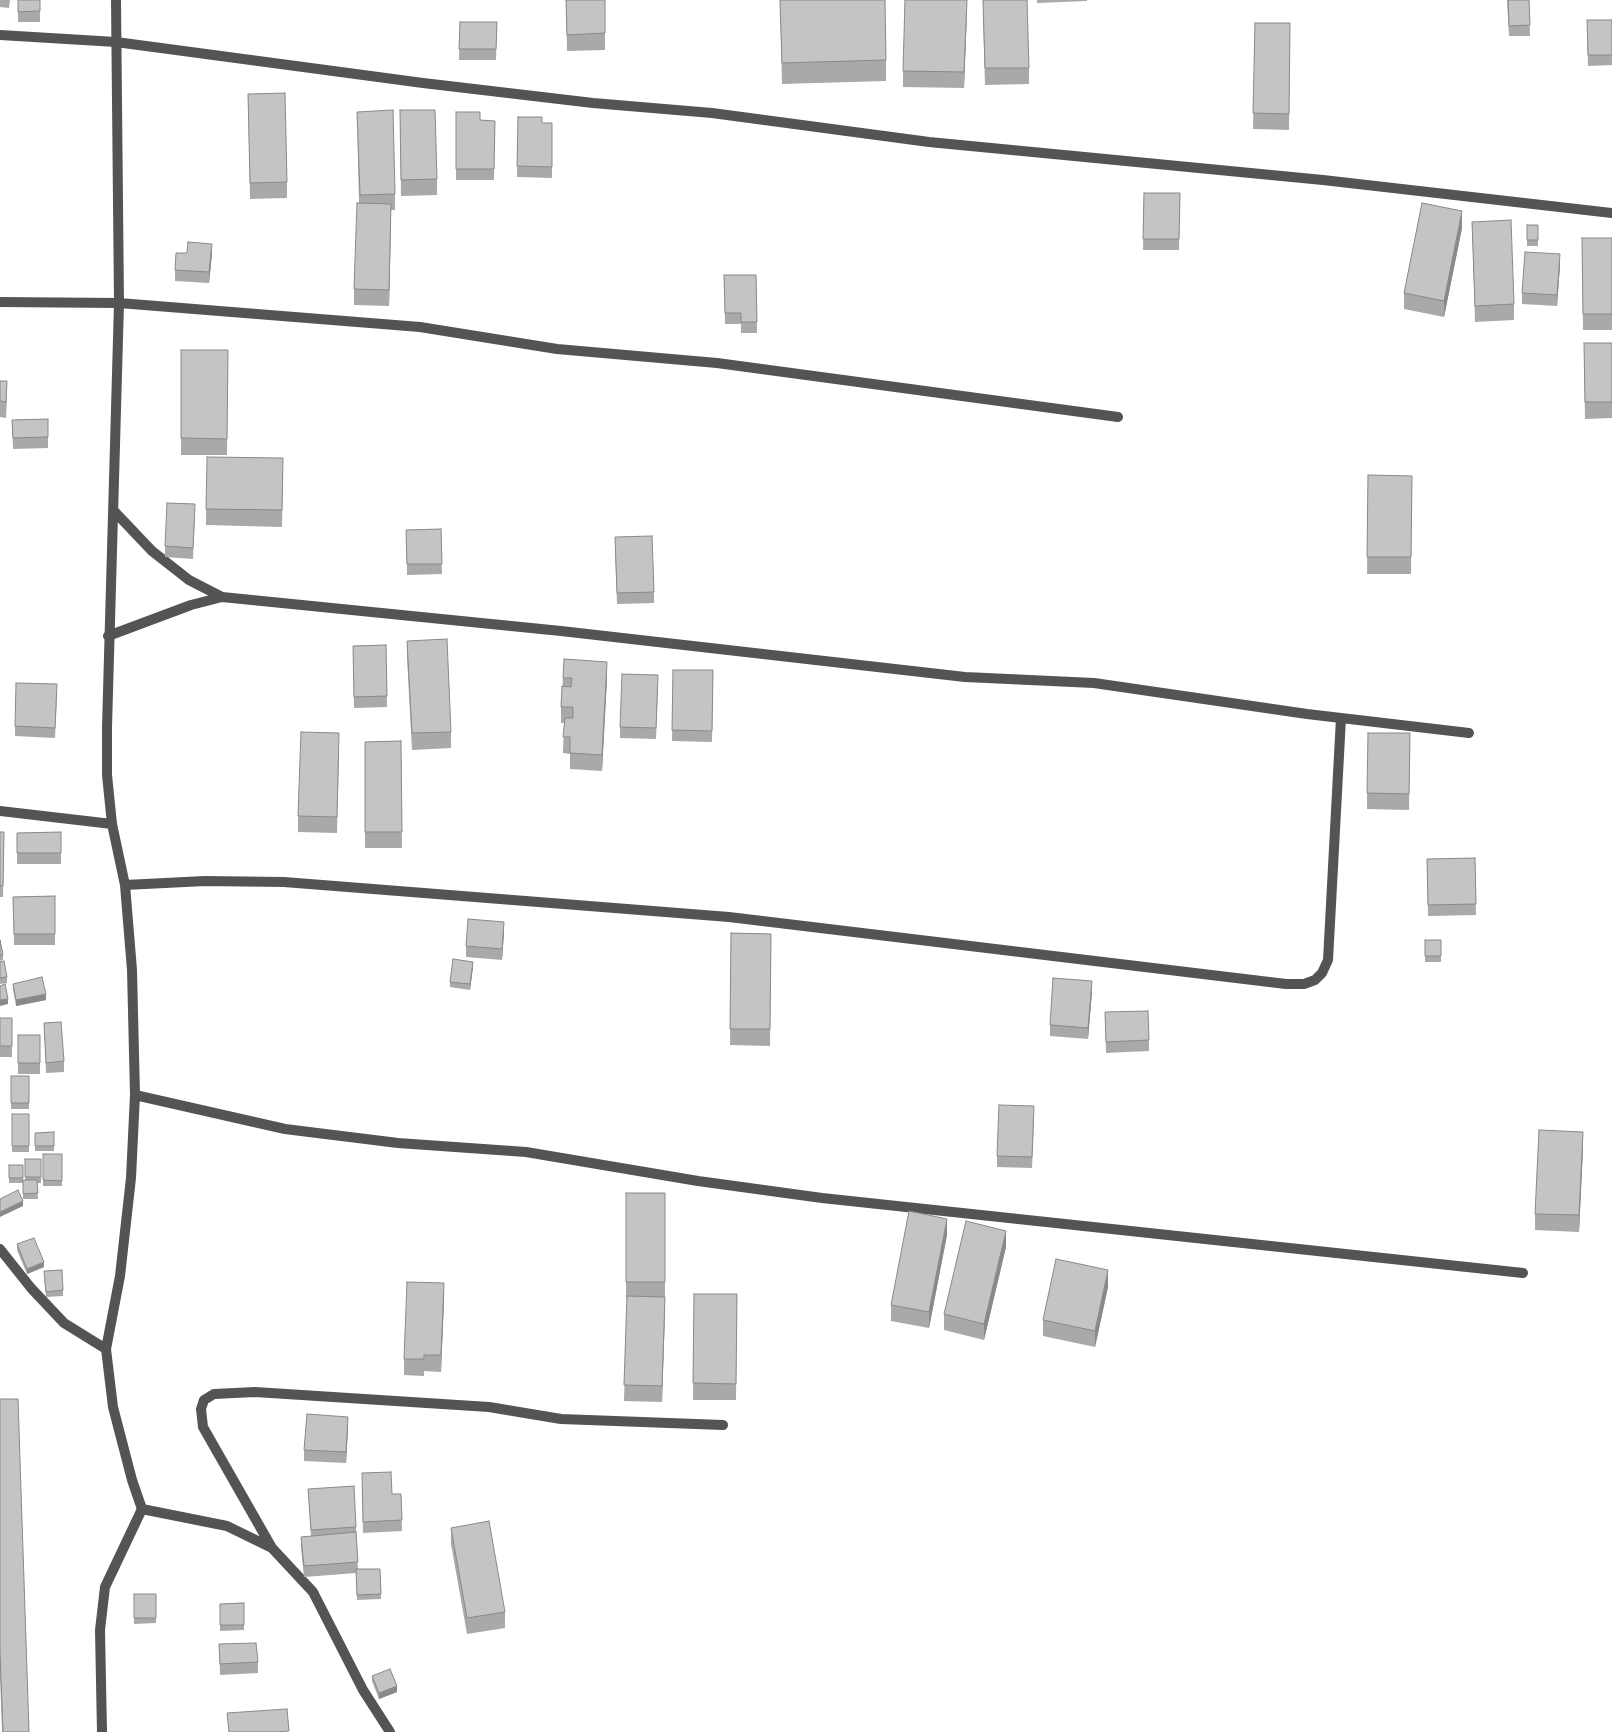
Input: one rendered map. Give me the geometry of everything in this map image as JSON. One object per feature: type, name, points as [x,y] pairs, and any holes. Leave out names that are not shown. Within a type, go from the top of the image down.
[{"type":"street","points":[[102,1732],[100,1630],[105,1587],[142,1509],[132,1480],[113,1407],[106,1349],[121,1266],[131,1178],[135,1095],[132,970],[125,885],[112,824],[107,775],[108,636],[114,511],[119,304],[116,0]]},
{"type":"street","points":[[0,35],[116,42],[423,83],[712,113],[929,142],[1323,180],[1612,213]]},
{"type":"street","points":[[0,302],[119,304],[420,327],[557,349],[717,362],[1118,417]]},
{"type":"street","points":[[114,511],[152,551],[189,580],[222,597]]},
{"type":"street","points":[[108,636],[191,605],[222,597],[561,631],[965,677],[1094,683],[1341,718],[1469,733]]},
{"type":"street","points":[[125,885],[284,882],[729,917],[1286,984],[1304,984],[1315,980],[1322,973],[1328,960],[1341,718]]},
{"type":"street","points":[[0,811],[112,824]]},
{"type":"street","points":[[135,1095],[285,1130],[398,1144],[526,1152],[698,1181],[822,1198],[1523,1272]]},
{"type":"street","points":[[0,1249],[31,1288],[64,1323],[106,1349]]},
{"type":"street","points":[[390,1732],[364,1690],[313,1592],[272,1548],[203,1427],[201,1409],[204,1400],[214,1394],[255,1392],[489,1407],[561,1419],[723,1425]]},
{"type":"street","points":[[142,1509],[226,1526],[272,1548]]},
{"type":"building","points":[[18,0],[40,0],[40,11],[18,12]]},
{"type":"building","points":[[566,0],[605,0],[605,33],[567,35]]},
{"type":"building","points":[[780,0],[885,0],[886,60],[782,63]]},
{"type":"building","points":[[905,0],[967,0],[964,72],[903,71]]},
{"type":"building","points":[[983,0],[1027,0],[1029,68],[985,68]]},
{"type":"building","points":[[1508,0],[1529,0],[1530,25],[1509,26]]},
{"type":"building","points":[[1587,20],[1612,20],[1612,55],[1588,55]]},
{"type":"building","points":[[460,22],[497,22],[496,49],[459,49]]},
{"type":"building","points":[[1255,23],[1290,23],[1289,114],[1253,113]]},
{"type":"building","points":[[285,93],[287,182],[250,183],[248,94]]},
{"type":"building","points":[[393,110],[395,194],[360,195],[357,112]]},
{"type":"building","points":[[400,110],[435,110],[437,179],[401,180]]},
{"type":"building","points":[[456,112],[480,112],[480,120],[495,121],[494,169],[456,169]]},
{"type":"building","points":[[518,117],[542,117],[542,123],[552,123],[552,167],[517,166]]},
{"type":"building","points":[[1144,193],[1180,193],[1179,239],[1143,239]]},
{"type":"building","points":[[357,203],[391,204],[389,290],[354,289]]},
{"type":"building","points":[[1422,203],[1462,211],[1444,301],[1404,293]]},
{"type":"building","points":[[1511,220],[1514,304],[1475,306],[1472,222]]},
{"type":"building","points":[[1527,225],[1538,225],[1538,240],[1527,240]]},
{"type":"building","points":[[1582,238],[1612,238],[1612,314],[1583,314]]},
{"type":"building","points":[[188,242],[212,244],[209,272],[175,270],[176,253],[187,253]]},
{"type":"building","points":[[1525,252],[1560,254],[1557,295],[1522,293]]},
{"type":"building","points":[[724,275],[756,275],[757,322],[741,322],[741,313],[725,313]]},
{"type":"building","points":[[1584,343],[1612,343],[1612,402],[1585,402]]},
{"type":"building","points":[[181,350],[228,350],[227,439],[181,438]]},
{"type":"building","points":[[0,381],[7,381],[6,402],[0,401]]},
{"type":"building","points":[[48,419],[48,437],[13,438],[12,420]]},
{"type":"building","points":[[207,457],[283,458],[282,510],[206,509]]},
{"type":"building","points":[[1368,475],[1412,476],[1411,557],[1367,557]]},
{"type":"building","points":[[167,503],[195,504],[193,548],[165,546]]},
{"type":"building","points":[[441,529],[442,564],[407,564],[406,530]]},
{"type":"building","points":[[652,536],[654,592],[617,593],[615,537]]},
{"type":"building","points":[[447,639],[451,732],[412,733],[407,641]]},
{"type":"building","points":[[386,645],[387,696],[354,697],[353,646]]},
{"type":"building","points":[[564,659],[607,662],[602,755],[570,753],[570,737],[563,737],[565,718],[573,718],[573,707],[561,707],[562,686],[571,687],[572,678],[563,678]]},
{"type":"building","points":[[673,670],[713,670],[712,731],[672,730]]},
{"type":"building","points":[[622,674],[658,675],[656,728],[620,727]]},
{"type":"building","points":[[16,683],[57,684],[55,728],[15,726]]},
{"type":"building","points":[[301,732],[339,733],[337,817],[298,816]]},
{"type":"building","points":[[1368,733],[1410,733],[1409,794],[1367,793]]},
{"type":"building","points":[[401,741],[402,832],[365,832],[365,742]]},
{"type":"building","points":[[0,832],[4,832],[3,886],[0,886]]},
{"type":"building","points":[[61,832],[61,853],[17,853],[17,833]]},
{"type":"building","points":[[1475,858],[1476,904],[1428,905],[1427,859]]},
{"type":"building","points":[[55,896],[55,934],[14,934],[13,897]]},
{"type":"building","points":[[468,919],[504,922],[502,949],[466,946]]},
{"type":"building","points":[[731,933],[771,934],[770,1029],[730,1029]]},
{"type":"building","points":[[0,940],[3,955],[0,955]]},
{"type":"building","points":[[1425,940],[1441,940],[1441,956],[1425,956]]},
{"type":"building","points":[[453,959],[473,962],[470,984],[450,982]]},
{"type":"building","points":[[4,961],[7,977],[0,978],[0,962]]},
{"type":"building","points":[[42,977],[46,994],[16,1000],[13,984]]},
{"type":"building","points":[[1053,978],[1092,981],[1088,1028],[1050,1025]]},
{"type":"building","points":[[5,984],[8,999],[0,1000],[0,986]]},
{"type":"building","points":[[1148,1011],[1149,1040],[1106,1042],[1105,1012]]},
{"type":"building","points":[[0,1018],[12,1018],[12,1046],[0,1046]]},
{"type":"building","points":[[61,1022],[64,1061],[46,1063],[44,1023]]},
{"type":"building","points":[[18,1035],[40,1035],[40,1063],[18,1063]]},
{"type":"building","points":[[11,1076],[29,1076],[29,1103],[11,1103]]},
{"type":"building","points":[[999,1105],[1034,1106],[1032,1157],[997,1156]]},
{"type":"building","points":[[12,1114],[29,1114],[29,1146],[12,1146]]},
{"type":"building","points":[[1539,1130],[1583,1132],[1579,1215],[1535,1214]]},
{"type":"building","points":[[54,1132],[54,1146],[35,1146],[35,1133]]},
{"type":"building","points":[[43,1154],[62,1154],[62,1181],[43,1180]]},
{"type":"building","points":[[25,1159],[41,1159],[41,1177],[25,1177]]},
{"type":"building","points":[[9,1165],[23,1165],[23,1178],[9,1178]]},
{"type":"building","points":[[23,1180],[37,1180],[38,1193],[23,1194]]},
{"type":"building","points":[[18,1190],[23,1201],[0,1212],[0,1199]]},
{"type":"building","points":[[626,1193],[665,1193],[665,1282],[626,1282]]},
{"type":"building","points":[[909,1211],[947,1219],[929,1312],[891,1305]]},
{"type":"building","points":[[966,1221],[1006,1231],[984,1324],[944,1314]]},
{"type":"building","points":[[34,1238],[44,1262],[27,1269],[17,1244]]},
{"type":"building","points":[[1056,1259],[1108,1270],[1095,1331],[1043,1320]]},
{"type":"building","points":[[62,1270],[63,1290],[46,1292],[44,1271]]},
{"type":"building","points":[[407,1282],[444,1283],[441,1355],[424,1355],[424,1359],[404,1359]]},
{"type":"building","points":[[694,1294],[737,1294],[736,1384],[693,1383]]},
{"type":"building","points":[[627,1296],[665,1297],[662,1386],[624,1385]]},
{"type":"building","points":[[0,1399],[18,1399],[29,1732],[3,1732],[0,1652]]},
{"type":"building","points":[[307,1414],[348,1417],[346,1452],[304,1450]]},
{"type":"building","points":[[391,1472],[392,1494],[401,1494],[402,1520],[363,1522],[362,1473]]},
{"type":"building","points":[[354,1486],[356,1527],[311,1530],[308,1489]]},
{"type":"building","points":[[489,1521],[505,1612],[467,1618],[451,1528]]},
{"type":"building","points":[[356,1532],[358,1562],[304,1566],[301,1537]]},
{"type":"building","points":[[356,1569],[380,1569],[381,1594],[357,1595]]},
{"type":"building","points":[[134,1594],[156,1594],[156,1618],[134,1618]]},
{"type":"building","points":[[244,1603],[244,1625],[220,1625],[220,1604]]},
{"type":"building","points":[[256,1643],[258,1662],[220,1664],[219,1644]]},
{"type":"building","points":[[390,1669],[397,1686],[379,1693],[372,1676]]},
{"type":"building","points":[[287,1709],[289,1731],[229,1732],[227,1713]]}]
